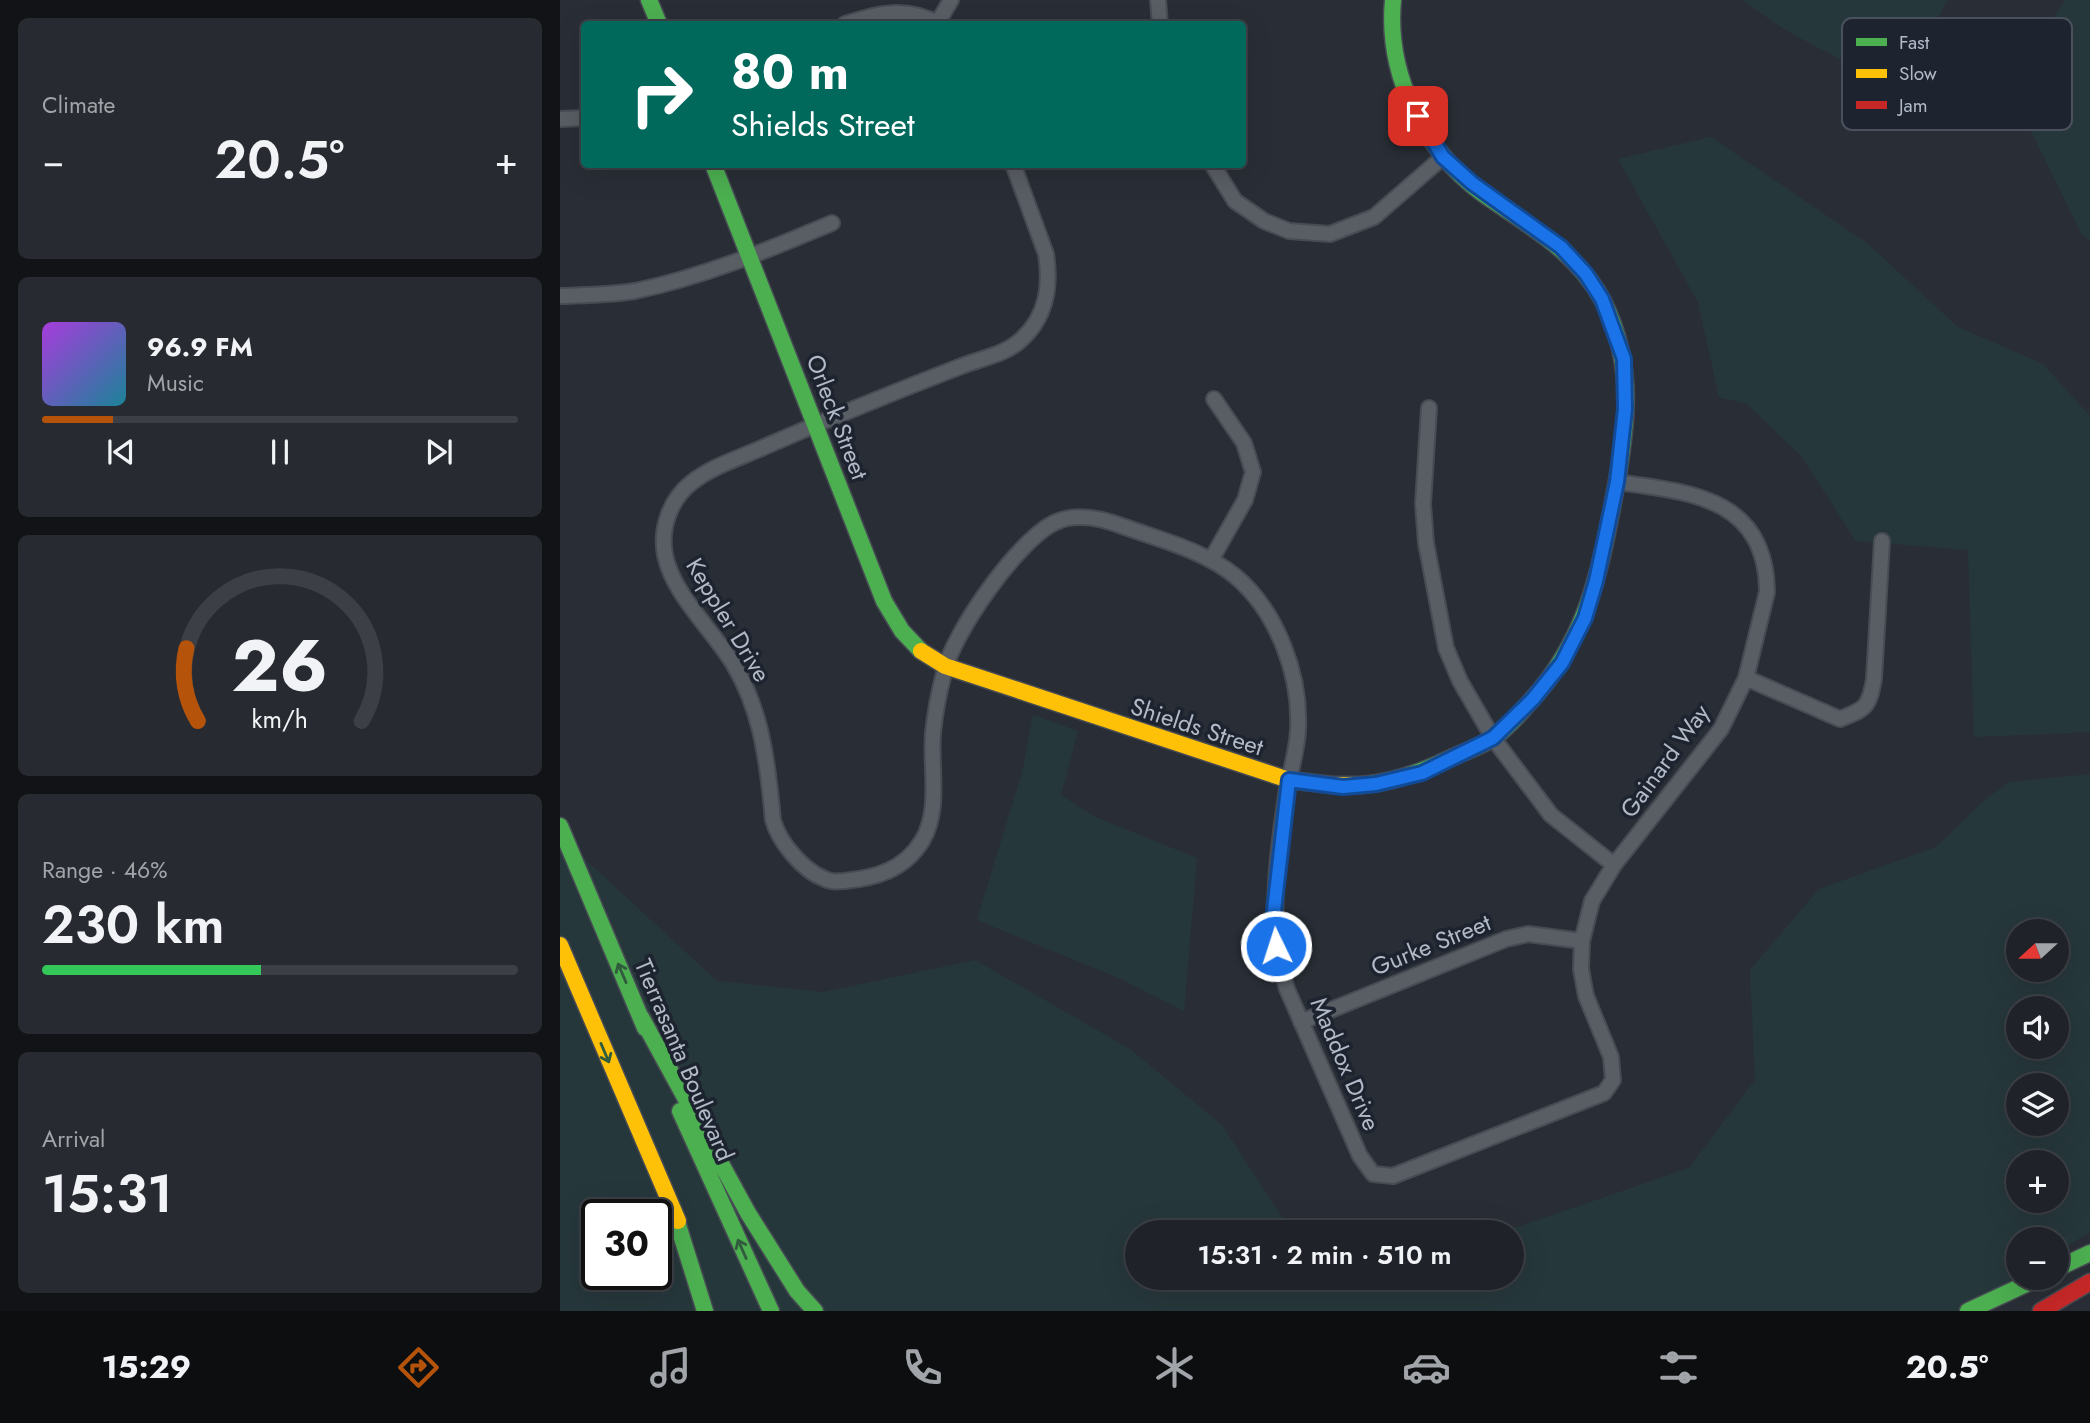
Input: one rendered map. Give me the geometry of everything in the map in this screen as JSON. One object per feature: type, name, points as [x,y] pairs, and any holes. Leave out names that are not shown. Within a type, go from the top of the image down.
[{"type":"main road","points":[[649,0],[658,21]]},
{"type":"main road","name":"Shields Street","points":[[945,666],[1289,780],[1343,787],[1376,784],[1422,773],[1493,738],[1533,699],[1562,663],[1585,618],[1596,581],[1617,482],[1625,409],[1624,359],[1602,299],[1586,274],[1561,247],[1472,183],[1443,157],[1420,121],[1399,71],[1394,45],[1393,0]]},
{"type":"main road","name":"Orleck Street","points":[[715,168],[884,601],[904,635],[926,656],[945,666]]},
{"type":"main road","name":"Tierrasanta Boulevard","points":[[560,826],[688,1130],[771,1311]]},
{"type":"main road","points":[[560,945],[719,1311]]},
{"type":"main road","points":[[641,1017],[748,1213],[797,1290],[815,1311]]},
{"type":"main road","points":[[673,1209],[705,1311]]},
{"type":"main road","points":[[2069,1263],[2090,1253]]},
{"type":"main road","points":[[2041,1311],[2090,1282]]},
{"type":"main road","points":[[1968,1311],[2013,1290]]},
{"type":"street","points":[[940,21],[951,0]]},
{"type":"street","points":[[1157,0],[1159,21]]},
{"type":"street","points":[[854,21],[893,12],[916,15],[931,21]]},
{"type":"street","points":[[560,119],[581,118]]},
{"type":"street","points":[[1214,168],[1235,201],[1264,221],[1289,231],[1330,234],[1374,217],[1443,157]]},
{"type":"street","name":"Keppler Drive","points":[[1014,168],[1046,254],[1049,279],[1046,300],[1035,324],[1018,343],[1007,351],[957,368],[710,471],[691,483],[666,520],[663,541],[667,562],[678,588],[736,668],[759,719],[766,748],[774,823],[787,846],[817,875],[829,882],[870,879],[881,875],[911,855],[925,835],[932,818],[933,733],[945,666],[984,595],[1027,544],[1054,522],[1079,517],[1112,522],[1210,560]]},
{"type":"street","points":[[560,296],[634,291],[675,281],[749,257],[832,223]]},
{"type":"street","points":[[1210,560],[1244,500],[1253,472],[1244,443],[1214,399]]},
{"type":"street","points":[[1429,408],[1423,504],[1426,543],[1446,648],[1460,681],[1493,738],[1551,815],[1614,865]]},
{"type":"street","name":"Gainard Way","points":[[1590,1099],[1604,1093],[1614,1080],[1611,1057],[1586,996],[1581,969],[1582,941],[1592,901],[1614,865],[1721,729],[1745,678],[1768,592],[1759,546],[1731,511],[1688,492],[1617,482]]},
{"type":"street","points":[[1745,678],[1840,719],[1861,711],[1870,701],[1874,679],[1882,541]]},
{"type":"street","name":"Maddox Drive","points":[[1210,560],[1233,574],[1254,595],[1274,625],[1294,675],[1298,728],[1289,780],[1274,911],[1280,967],[1301,1022],[1360,1156],[1373,1174],[1393,1176],[1590,1099]]},
{"type":"street","name":"Gurke Street","points":[[1301,1022],[1506,939],[1528,934],[1582,941]]},
{"type":"shaded area","points":[[1742,0],[1947,0],[1939,18],[1842,18],[1842,60],[1785,30]]},
{"type":"shaded area","points":[[2065,0],[2090,0],[2090,241],[2081,233],[2031,130],[2072,130],[2072,18],[2054,18]]},
{"type":"shaded area","points":[[1711,137],[1867,243],[1958,327],[2043,364],[2090,416],[2090,732],[1974,737],[1968,550],[1856,541],[1801,456],[1747,404],[1719,397],[1698,302],[1618,159]]},
{"type":"shaded area","points":[[1033,715],[1078,731],[1061,795],[1093,816],[1197,858],[1184,1011],[1121,979],[977,920],[1022,772]]},
{"type":"shaded area","points":[[2090,774],[2090,1232],[2069,1245],[2069,1227],[2006,1227],[2006,1283],[1961,1311],[560,1311],[560,836],[717,981],[824,992],[975,960],[1130,1049],[1222,1125],[1284,1220],[1125,1220],[1125,1290],[1524,1290],[1524,1225],[1689,1168],[1755,1080],[1750,970],[1819,889],[1936,847],[1987,798],[2010,782]]},
{"type":"traffic: fast","points":[[649,0],[658,21]]},
{"type":"traffic: fast","points":[[1361,785],[1384,782],[1418,772],[1490,740],[1515,719],[1547,681],[1576,633],[1595,582],[1614,497],[1626,398],[1620,349],[1613,325],[1592,283],[1565,253],[1461,175],[1442,155],[1426,132],[1413,108],[1396,55],[1392,28],[1393,0]]},
{"type":"traffic: fast","points":[[715,168],[884,601],[902,631],[921,651]]},
{"type":"traffic: fast","points":[[560,826],[645,1028]]},
{"type":"traffic: fast","points":[[641,1017],[748,1213],[797,1291],[815,1311]]},
{"type":"traffic: fast","points":[[680,1111],[771,1311]]},
{"type":"traffic: fast","points":[[673,1209],[705,1311]]},
{"type":"traffic: fast","points":[[2069,1263],[2090,1253]]},
{"type":"traffic: fast","points":[[1968,1311],[2013,1290]]},
{"type":"traffic: slow","points":[[921,651],[945,666],[1289,780],[1361,785]]},
{"type":"traffic: slow","points":[[560,945],[678,1221]]},
{"type":"traffic: jam","points":[[2041,1311],[2090,1282]]},
{"type":"route","points":[[1276,946],[1274,911],[1289,780],[1343,787],[1376,784],[1422,773],[1493,738],[1533,699],[1562,663],[1585,618],[1596,581],[1617,482],[1625,409],[1624,359],[1602,299],[1586,274],[1561,247],[1472,183],[1443,157],[1418,116]]}]
